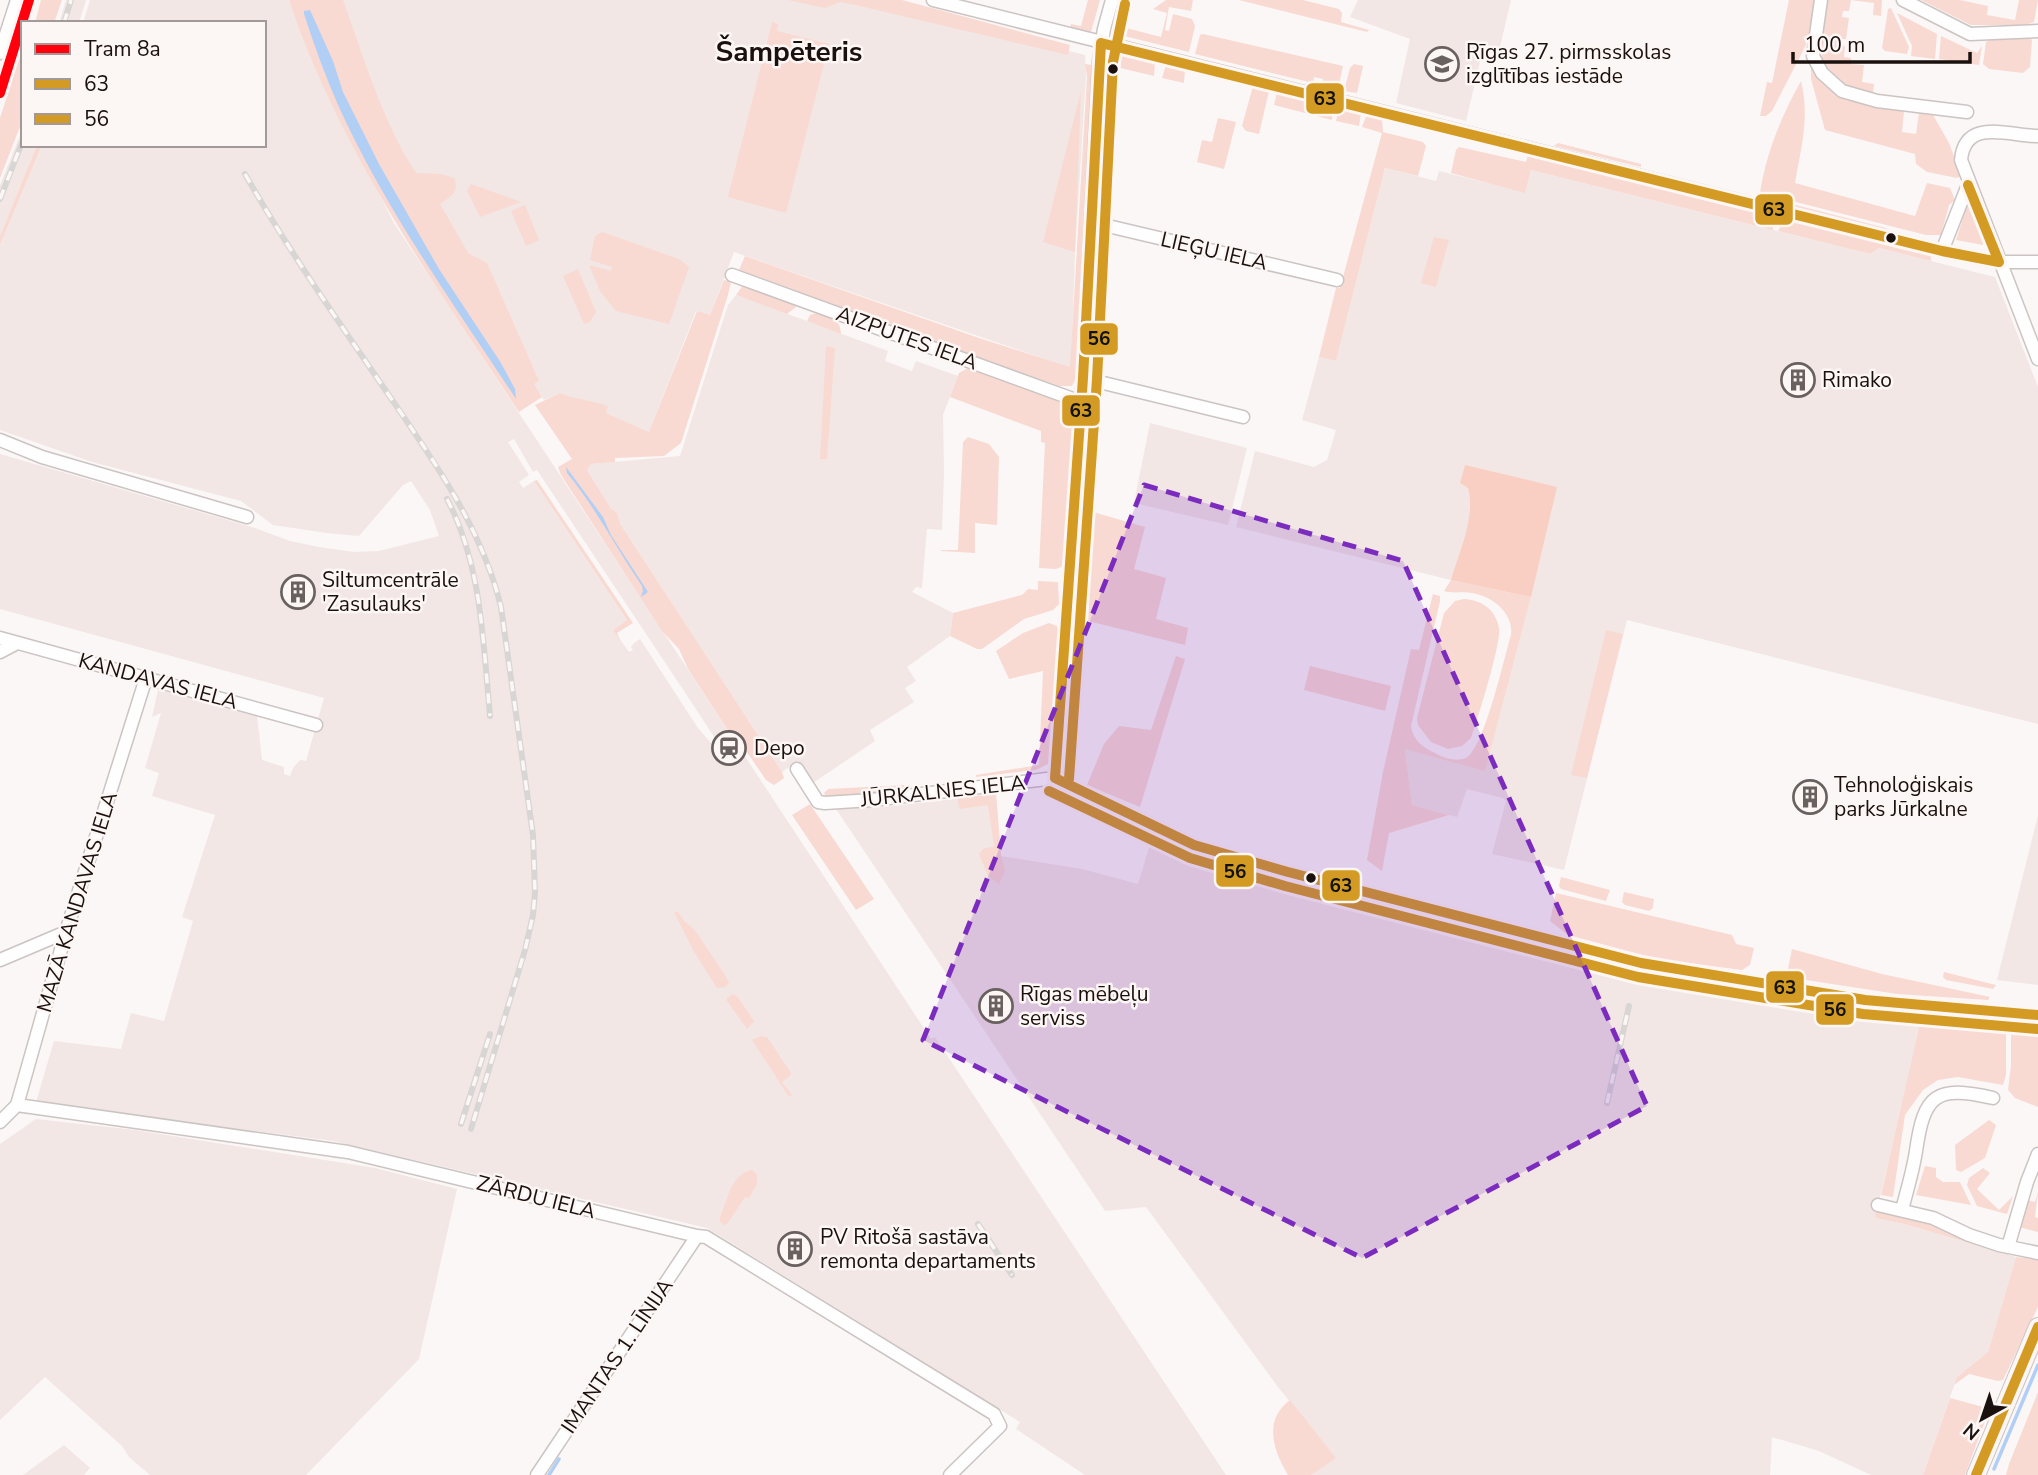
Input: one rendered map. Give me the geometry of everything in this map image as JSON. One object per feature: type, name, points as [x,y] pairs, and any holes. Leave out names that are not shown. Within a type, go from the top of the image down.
[{"type":"street","points":[[0,53],[6,16],[17,0]]},
{"type":"street","points":[[933,0],[1942,251],[1999,262],[2038,262]]},
{"type":"street","points":[[1055,778],[1083,378],[1101,43],[1112,0]]},
{"type":"street","points":[[1821,0],[1813,55],[1822,73],[1842,91],[1877,101],[1967,112]]},
{"type":"street","points":[[1903,0],[1970,34],[2038,31]]},
{"type":"street","points":[[2038,136],[1978,133],[1962,148],[1961,160],[1968,185],[2038,359]]},
{"type":"street","points":[[1942,251],[1968,185]]},
{"type":"street","name":"LIEĢU IELA","points":[[1091,222],[1337,280]]},
{"type":"street","name":"AIZPUTES IELA","points":[[732,275],[1081,402]]},
{"type":"street","points":[[1083,378],[1243,417]]},
{"type":"street","points":[[0,440],[42,457],[247,517]]},
{"type":"street","name":"KANDAVAS IELA","points":[[0,638],[316,725]]},
{"type":"street","points":[[0,652],[17,643]]},
{"type":"street","name":"MAZĀ KANDAVAS IELA","points":[[0,1122],[17,1105],[66,932],[146,678]]},
{"type":"street","name":"JŪRKALNES IELA","points":[[797,769],[818,802],[825,803],[1055,778],[1194,845],[1288,872],[1641,963],[1864,1000],[2038,1015]]},
{"type":"street","points":[[0,960],[66,932]]},
{"type":"street","points":[[1902,1210],[1915,1160],[1920,1124],[1928,1106],[1939,1096],[1953,1092],[1993,1098]]},
{"type":"street","name":"ZĀRDU IELA","points":[[17,1105],[348,1152],[706,1237],[994,1413],[1000,1426],[950,1475]]},
{"type":"street","points":[[2008,1247],[2038,1154]]},
{"type":"street","points":[[1878,1205],[1933,1218],[1969,1235],[2038,1253]]},
{"type":"street","name":"IMANTAS 1. LĪNIJA","points":[[537,1475],[696,1236]]},
{"type":"street","points":[[1976,1475],[2038,1328]]},
{"type":"highlighted area","points":[[1144,485],[1403,561],[1647,1106],[1362,1258],[923,1040]]},
{"type":"shaded area","points":[[41,0],[62,0],[55,21],[36,21]]},
{"type":"shaded area","points":[[66,0],[86,0],[80,21],[60,21]]},
{"type":"shaded area","points":[[90,0],[289,0],[344,127],[394,223],[931,1039],[935,1037],[1226,1475],[1085,1475],[1016,1429],[1020,1422],[707,1228],[333,1141],[36,1102],[54,1041],[121,1049],[131,1013],[164,1021],[193,921],[182,917],[215,815],[152,796],[159,773],[145,768],[161,713],[152,717],[158,690],[257,716],[262,760],[284,767],[284,774],[290,776],[300,760],[306,761],[324,698],[0,609],[0,454],[255,528],[290,541],[319,547],[354,552],[379,551],[439,536],[430,510],[411,481],[403,485],[359,536],[327,533],[273,525],[241,501],[92,462],[0,430],[0,245],[41,147],[266,147],[266,21],[84,21]],"holes":[[[514,439],[533,472],[537,470],[726,755],[724,758],[698,728],[640,639],[629,652],[613,630],[627,620],[534,481],[523,488],[519,482],[529,475],[508,442]]]},
{"type":"shaded area","points":[[289,0],[343,0],[383,111],[416,173],[441,174],[454,178],[455,191],[440,204],[468,253],[487,263],[539,381],[534,384],[542,397],[519,412],[390,214],[334,110]]},
{"type":"shaded area","points":[[332,0],[869,0],[1085,55],[1071,368],[734,252],[710,315],[696,311],[649,432],[560,393],[544,400],[474,292],[407,179]]},
{"type":"shaded area","points":[[788,0],[902,0],[1070,45],[1068,55],[840,2],[825,8]]},
{"type":"shaded area","points":[[1088,0],[1100,0],[1091,32],[1086,34],[1070,28],[1071,24],[1081,26]]},
{"type":"shaded area","points":[[1166,0],[1193,0],[1191,11],[1169,7],[1165,30],[1169,31],[1173,14],[1192,19],[1195,26],[1189,52],[1112,33],[1117,3],[1132,4],[1126,28],[1161,37],[1167,13],[1153,9]]},
{"type":"shaded area","points":[[1239,0],[1303,0],[1339,9],[1342,13],[1341,22],[1369,30],[1367,32]]},
{"type":"shaded area","name":"Rīgas 27. pirmsskolas izglītības iestāde","points":[[1358,0],[1511,0],[1499,51],[1482,53],[1466,121],[1396,103],[1410,39],[1350,17]]},
{"type":"shaded area","points":[[1789,0],[1817,0],[1807,43],[1772,111],[1766,116],[1760,116],[1767,82],[1772,83]]},
{"type":"shaded area","points":[[1826,0],[1851,0],[1849,11],[1843,11],[1842,17],[1849,18],[1846,39],[1839,39],[1838,44],[1845,46],[1844,57],[1851,58],[1851,64],[1864,65],[1862,82],[1874,84],[1873,94],[1846,86],[1827,69],[1821,48]]},
{"type":"shaded area","points":[[1851,0],[1882,0],[1881,16],[1873,15],[1874,3]]},
{"type":"shaded area","points":[[1921,0],[1960,0],[1988,6],[1987,15],[2015,20],[2019,0],[2038,0],[2034,22],[2026,25],[1971,25]]},
{"type":"shaded area","points":[[1891,8],[1909,47],[1907,54],[1885,51],[1882,48],[1888,9]]},
{"type":"shaded area","points":[[1897,13],[1937,34],[1935,59],[1911,56],[1912,46]]},
{"type":"shaded area","points":[[772,22],[778,24],[777,31],[829,44],[786,213],[728,197]]},
{"type":"shaded area","points":[[1200,35],[1343,66],[1338,89],[1323,85],[1323,79],[1314,77],[1313,83],[1195,54]]},
{"type":"shaded area","points":[[1941,36],[1977,53],[1982,46],[1979,65],[1939,59]]},
{"type":"shaded area","points":[[2028,36],[2032,40],[2030,67],[2023,73],[1989,69],[1983,64],[1986,42],[1990,39]]},
{"type":"shaded area","points":[[1117,54],[1155,63],[1154,76],[1112,66],[1110,98],[1111,61]]},
{"type":"shaded area","points":[[21,57],[21,124],[0,178],[0,118]]},
{"type":"shaded area","points":[[1085,64],[1091,65],[1092,75],[1077,376],[1072,386],[1059,386],[739,270],[745,256],[1070,367],[1087,77]]},
{"type":"shaded area","points":[[1354,64],[1363,66],[1357,93],[1344,91],[1350,68]]},
{"type":"shaded area","points":[[1166,65],[1185,69],[1184,83],[1162,78]]},
{"type":"shaded area","points":[[1813,66],[1848,100],[1904,111],[1902,132],[1916,134],[1919,113],[1929,112],[1949,143],[1961,176],[1957,178],[1927,172],[1916,164],[1915,154],[1825,130],[1811,79]]},
{"type":"shaded area","points":[[1801,81],[1805,120],[1795,183],[1915,216],[1927,183],[1950,188],[1955,200],[1949,205],[1941,235],[1926,235],[1760,193],[1775,136]]},
{"type":"shaded area","points":[[1253,86],[1269,91],[1259,134],[1246,131],[1242,126]]},
{"type":"shaded area","points":[[1081,91],[1075,252],[1043,242]]},
{"type":"shaded area","points":[[1277,92],[1333,106],[1332,120],[1274,105]]},
{"type":"shaded area","points":[[1339,107],[1361,113],[1359,126],[1336,121]]},
{"type":"shaded area","points":[[1367,114],[1382,119],[1383,132],[1423,142],[1426,146],[1418,176],[1385,168],[1336,361],[1319,357],[1336,288],[1340,288],[1382,133],[1362,127]]},
{"type":"shaded area","points":[[1218,118],[1236,122],[1224,169],[1197,162],[1202,140],[1212,142]]},
{"type":"shaded area","points":[[21,133],[21,147],[36,147],[0,236],[0,185]]},
{"type":"shaded area","points":[[1558,143],[1641,164],[1641,167],[1554,146]]},
{"type":"shaded area","points":[[36,147],[41,147],[0,245],[0,236]]},
{"type":"shaded area","points":[[1459,147],[1526,162],[1528,155],[1770,215],[1773,230],[1531,170],[1525,193],[1451,173]]},
{"type":"shaded area","points":[[1385,168],[1436,181],[1439,171],[1525,192],[1531,170],[1870,254],[1879,248],[1995,277],[2038,387],[2038,724],[1627,620],[1564,870],[1492,854],[1506,801],[1503,798],[1467,789],[1457,817],[1412,805],[1405,748],[1485,770],[1531,597],[1236,527],[1255,451],[1314,467],[1327,460],[1336,430],[1302,420],[1319,357],[1336,361]]},
{"type":"shaded area","points":[[471,184],[521,202],[480,217],[467,191]]},
{"type":"shaded area","points":[[1760,196],[1886,228],[1887,230],[1764,201]]},
{"type":"shaded area","points":[[525,205],[539,240],[526,246],[511,211]]},
{"type":"shaded area","points":[[1971,205],[1985,242],[1983,245],[1956,240],[1967,206]]},
{"type":"shaded area","points":[[1785,219],[1931,255],[1931,261],[1879,248],[1870,254],[1778,231]]},
{"type":"shaded area","points":[[602,232],[679,259],[689,267],[669,324],[616,311],[600,291],[589,265],[611,271],[612,267],[590,260],[595,236]]},
{"type":"shaded area","points":[[1434,237],[1449,240],[1436,287],[1421,283]]},
{"type":"shaded area","points":[[578,269],[596,312],[590,322],[584,324],[563,276]]},
{"type":"shaded area","points":[[724,280],[731,282],[728,295],[681,443],[664,456],[615,458],[615,462],[591,464],[587,470],[782,772],[784,778],[774,785],[766,780],[740,742],[733,738],[688,669],[679,649],[662,631],[561,475],[558,467],[572,459],[535,405],[560,393],[608,406],[606,413],[649,432],[697,311],[710,315]]},
{"type":"shaded area","points":[[743,285],[796,307],[787,314],[736,295]]},
{"type":"shaded area","points":[[736,295],[888,351],[885,361],[912,371],[916,361],[958,376],[943,415],[942,530],[927,529],[922,588],[916,587],[912,592],[953,613],[950,636],[907,667],[916,681],[905,688],[914,702],[870,730],[875,741],[813,783],[798,761],[782,772],[625,533],[587,470],[591,464],[680,456],[728,305]]},
{"type":"shaded area","points":[[817,313],[837,322],[841,334],[807,321],[810,315]]},
{"type":"shaded area","points":[[826,346],[835,348],[827,459],[820,459]]},
{"type":"shaded area","points":[[968,368],[1061,401],[1068,406],[1073,416],[1063,566],[1056,569],[1039,568],[1045,443],[1041,442],[1041,431],[950,397],[959,373]]},
{"type":"shaded area","points":[[1150,423],[1247,448],[1228,525],[1134,503]]},
{"type":"shaded area","points":[[968,437],[989,444],[999,457],[997,525],[975,523],[975,553],[941,551],[958,550],[963,442]]},
{"type":"shaded area","points":[[1465,465],[1557,487],[1531,597],[1451,580],[1470,511],[1468,488],[1460,483]]},
{"type":"shaded area","points":[[537,480],[633,623],[617,633],[621,642],[613,630],[627,620],[534,481]]},
{"type":"shaded area","points":[[1086,510],[1145,527],[1134,569],[1166,578],[1156,619],[1188,628],[1185,645],[1076,618]]},
{"type":"shaded area","points":[[1451,580],[1531,597],[1485,771],[1405,749],[1412,805],[1449,815],[1389,833],[1382,871],[1367,860],[1383,772],[1411,649],[1419,650],[1433,594],[1440,596],[1440,601],[1411,726],[1416,739],[1430,751],[1458,760],[1466,758],[1473,751],[1486,721],[1511,635],[1509,620],[1500,607],[1480,595],[1444,591]]},
{"type":"shaded area","points":[[1038,581],[1058,582],[1059,604],[1053,610],[1024,619],[982,649],[950,636],[953,613],[1022,595],[1028,589],[1038,590]]},
{"type":"shaded area","points":[[1455,601],[1477,601],[1491,611],[1499,628],[1499,636],[1471,738],[1462,746],[1448,749],[1431,742],[1418,725],[1417,718],[1444,613]]},
{"type":"shaded area","points":[[1049,623],[1057,626],[1058,630],[1048,764],[1036,770],[976,777],[1039,765],[1043,671],[1009,679],[996,651],[1023,633]]},
{"type":"shaded area","points":[[1606,630],[1623,634],[1587,778],[1571,775]]},
{"type":"shaded area","points":[[1176,656],[1185,659],[1140,807],[1087,785],[1104,744],[1119,726],[1151,730]]},
{"type":"shaded area","points":[[1310,666],[1391,686],[1385,711],[1304,690]]},
{"type":"shaded area","points":[[905,785],[903,791],[832,797],[824,793],[828,789]]},
{"type":"shaded area","points":[[996,794],[1001,856],[1082,869],[1138,884],[1151,841],[1183,858],[1261,878],[1282,889],[1635,976],[1739,1000],[1747,1001],[1750,997],[1767,1001],[1770,998],[1922,1022],[1875,1218],[2016,1257],[1988,1352],[1957,1377],[1923,1475],[1871,1475],[1819,1451],[1772,1437],[1770,1475],[1311,1475],[1335,1457],[1278,1387],[1146,1207],[1105,1211],[836,809],[884,807]]},
{"type":"shaded area","points":[[996,794],[1001,856],[1005,871],[999,884],[988,876],[979,854],[983,849],[994,846],[988,805],[960,809],[957,798]]},
{"type":"shaded area","points":[[810,804],[874,899],[856,910],[792,815]]},
{"type":"shaded area","points":[[2038,815],[2038,985],[1997,980]]},
{"type":"shaded area","points":[[1561,877],[1610,890],[1606,901],[1561,889]]},
{"type":"shaded area","points":[[1624,892],[1654,899],[1653,908],[1649,911],[1625,905],[1622,902]]},
{"type":"shaded area","points":[[1556,893],[1732,935],[1736,944],[1754,948],[1750,965],[1742,970],[1658,959],[1568,935],[1550,921]]},
{"type":"shaded area","points":[[674,912],[678,912],[694,929],[725,975],[729,983],[725,987],[717,988],[693,950]]},
{"type":"shaded area","points":[[1792,949],[1882,974],[1990,997],[1988,1000],[1897,994],[1793,978],[1788,969]]},
{"type":"shaded area","points":[[1944,972],[1996,985],[1993,989],[1946,980],[1943,977]]},
{"type":"shaded area","points":[[733,994],[754,1021],[747,1029],[727,1001]]},
{"type":"shaded area","points":[[1920,1024],[2006,1028],[2006,1075],[2003,1085],[1958,1077],[1938,1080],[1923,1090],[1905,1115],[1893,1197],[1881,1195]]},
{"type":"shaded area","points":[[2011,1026],[2038,1027],[2038,1107],[2015,1098],[2008,1090]]},
{"type":"shaded area","points":[[761,1036],[767,1037],[791,1073],[782,1082],[792,1095],[789,1097],[752,1040]]},
{"type":"shaded area","points":[[36,1119],[135,1130],[375,1168],[457,1189],[419,1359],[306,1475],[150,1475],[45,1377],[0,1420],[0,1144]]},
{"type":"shaded area","points":[[1989,1120],[1996,1125],[1985,1158],[1961,1172],[1956,1170],[1955,1145]]},
{"type":"shaded area","points":[[1925,1166],[1936,1168],[1936,1177],[1943,1182],[1960,1182],[1971,1205],[1916,1195]]},
{"type":"shaded area","points":[[1983,1168],[1990,1173],[1977,1189],[1999,1210],[2013,1196],[2007,1214],[1977,1206],[1967,1185],[1969,1178]]},
{"type":"shaded area","points":[[752,1170],[757,1175],[757,1184],[749,1198],[745,1197],[724,1225],[720,1222],[720,1217],[731,1188],[739,1176]]},
{"type":"shaded area","points":[[2038,1192],[2035,1217],[2038,1218],[2038,1232],[2019,1227],[2027,1200],[2035,1202]]},
{"type":"shaded area","points":[[1876,1211],[1936,1225],[1983,1247],[1875,1218]]},
{"type":"shaded area","points":[[2016,1257],[2038,1259],[2038,1307],[2003,1380],[1969,1374],[1954,1385],[1957,1377],[1988,1352]]},
{"type":"shaded area","points":[[2038,1392],[2038,1475],[2006,1475],[2009,1464]]},
{"type":"shaded area","points":[[1950,1398],[1983,1407],[1988,1411],[1987,1416],[1965,1475],[1923,1475]]},
{"type":"shaded area","points":[[1290,1400],[1336,1458],[1311,1475],[1288,1475],[1275,1446],[1273,1436],[1276,1417]]},
{"type":"shaded area","points":[[64,1445],[90,1468],[84,1475],[23,1475]]},
{"type":"water","points":[[310,10],[333,61],[343,92],[379,164],[439,269],[501,363],[515,389],[516,399],[421,255],[357,144],[333,94],[312,37],[304,14],[304,11]]},
{"type":"water","points":[[566,467],[603,517],[611,535],[648,592],[641,597],[642,586],[597,514],[567,473]]},
{"type":"waterway","points":[[1994,1469],[2038,1365]]},
{"type":"waterway","points":[[549,1475],[559,1459]]},
{"type":"railway","points":[[65,21],[71,0]]},
{"type":"railway","points":[[0,199],[21,145]]},
{"type":"railway","points":[[245,174],[295,256],[453,493],[481,548],[501,607],[533,835],[535,892],[525,950],[471,1129]]},
{"type":"railway","points":[[447,499],[459,524],[474,577],[483,633],[490,716]]},
{"type":"railway","points":[[1607,1103],[1629,1006]]},
{"type":"railway","points":[[461,1124],[490,1034]]},
{"type":"railway","points":[[978,1224],[1012,1275]]},
{"type":"tram line","name":"8a","points":[[22,21],[29,0]]},
{"type":"tram line","name":"8a","points":[[0,93],[21,26]]},
{"type":"transit line","name":"56","points":[[1069,779],[1097,379],[1113,62],[1125,4]]},
{"type":"transit line","name":"63","points":[[1101,43],[1942,251],[1999,262]]},
{"type":"transit line","name":"63","points":[[1055,778],[1083,378],[1101,43]]},
{"type":"transit line","name":"63","points":[[1968,185],[1999,262]]},
{"type":"transit line","name":"63","points":[[1055,778],[1194,845],[1288,872],[1641,963],[1865,1000],[2038,1015]]},
{"type":"transit line","name":"56","points":[[1049,791],[1190,858],[1285,886],[1638,977],[1863,1014],[2037,1029]]},
{"type":"transit line","name":"63","points":[[1976,1475],[2038,1327]]},
{"type":"place","name":"Rīgas 27. pirmsskolas izglītības iestāde","points":[[1442,64]]},
{"type":"place","name":"Rimako","points":[[1798,380]]},
{"type":"place","name":"Siltumcentrāle 'Zasulauks'","points":[[298,592]]},
{"type":"place","name":"Depo","points":[[729,748]]},
{"type":"place","name":"Tehnoloģiskais parks Jūrkalne","points":[[1810,797]]},
{"type":"place","name":"Rīgas mēbeļu serviss","points":[[996,1006]]},
{"type":"place","name":"PV Ritošā sastāva remonta departaments","points":[[795,1249]]},
{"type":"district","name":"Šampēteris","points":[[789,52]]}]
